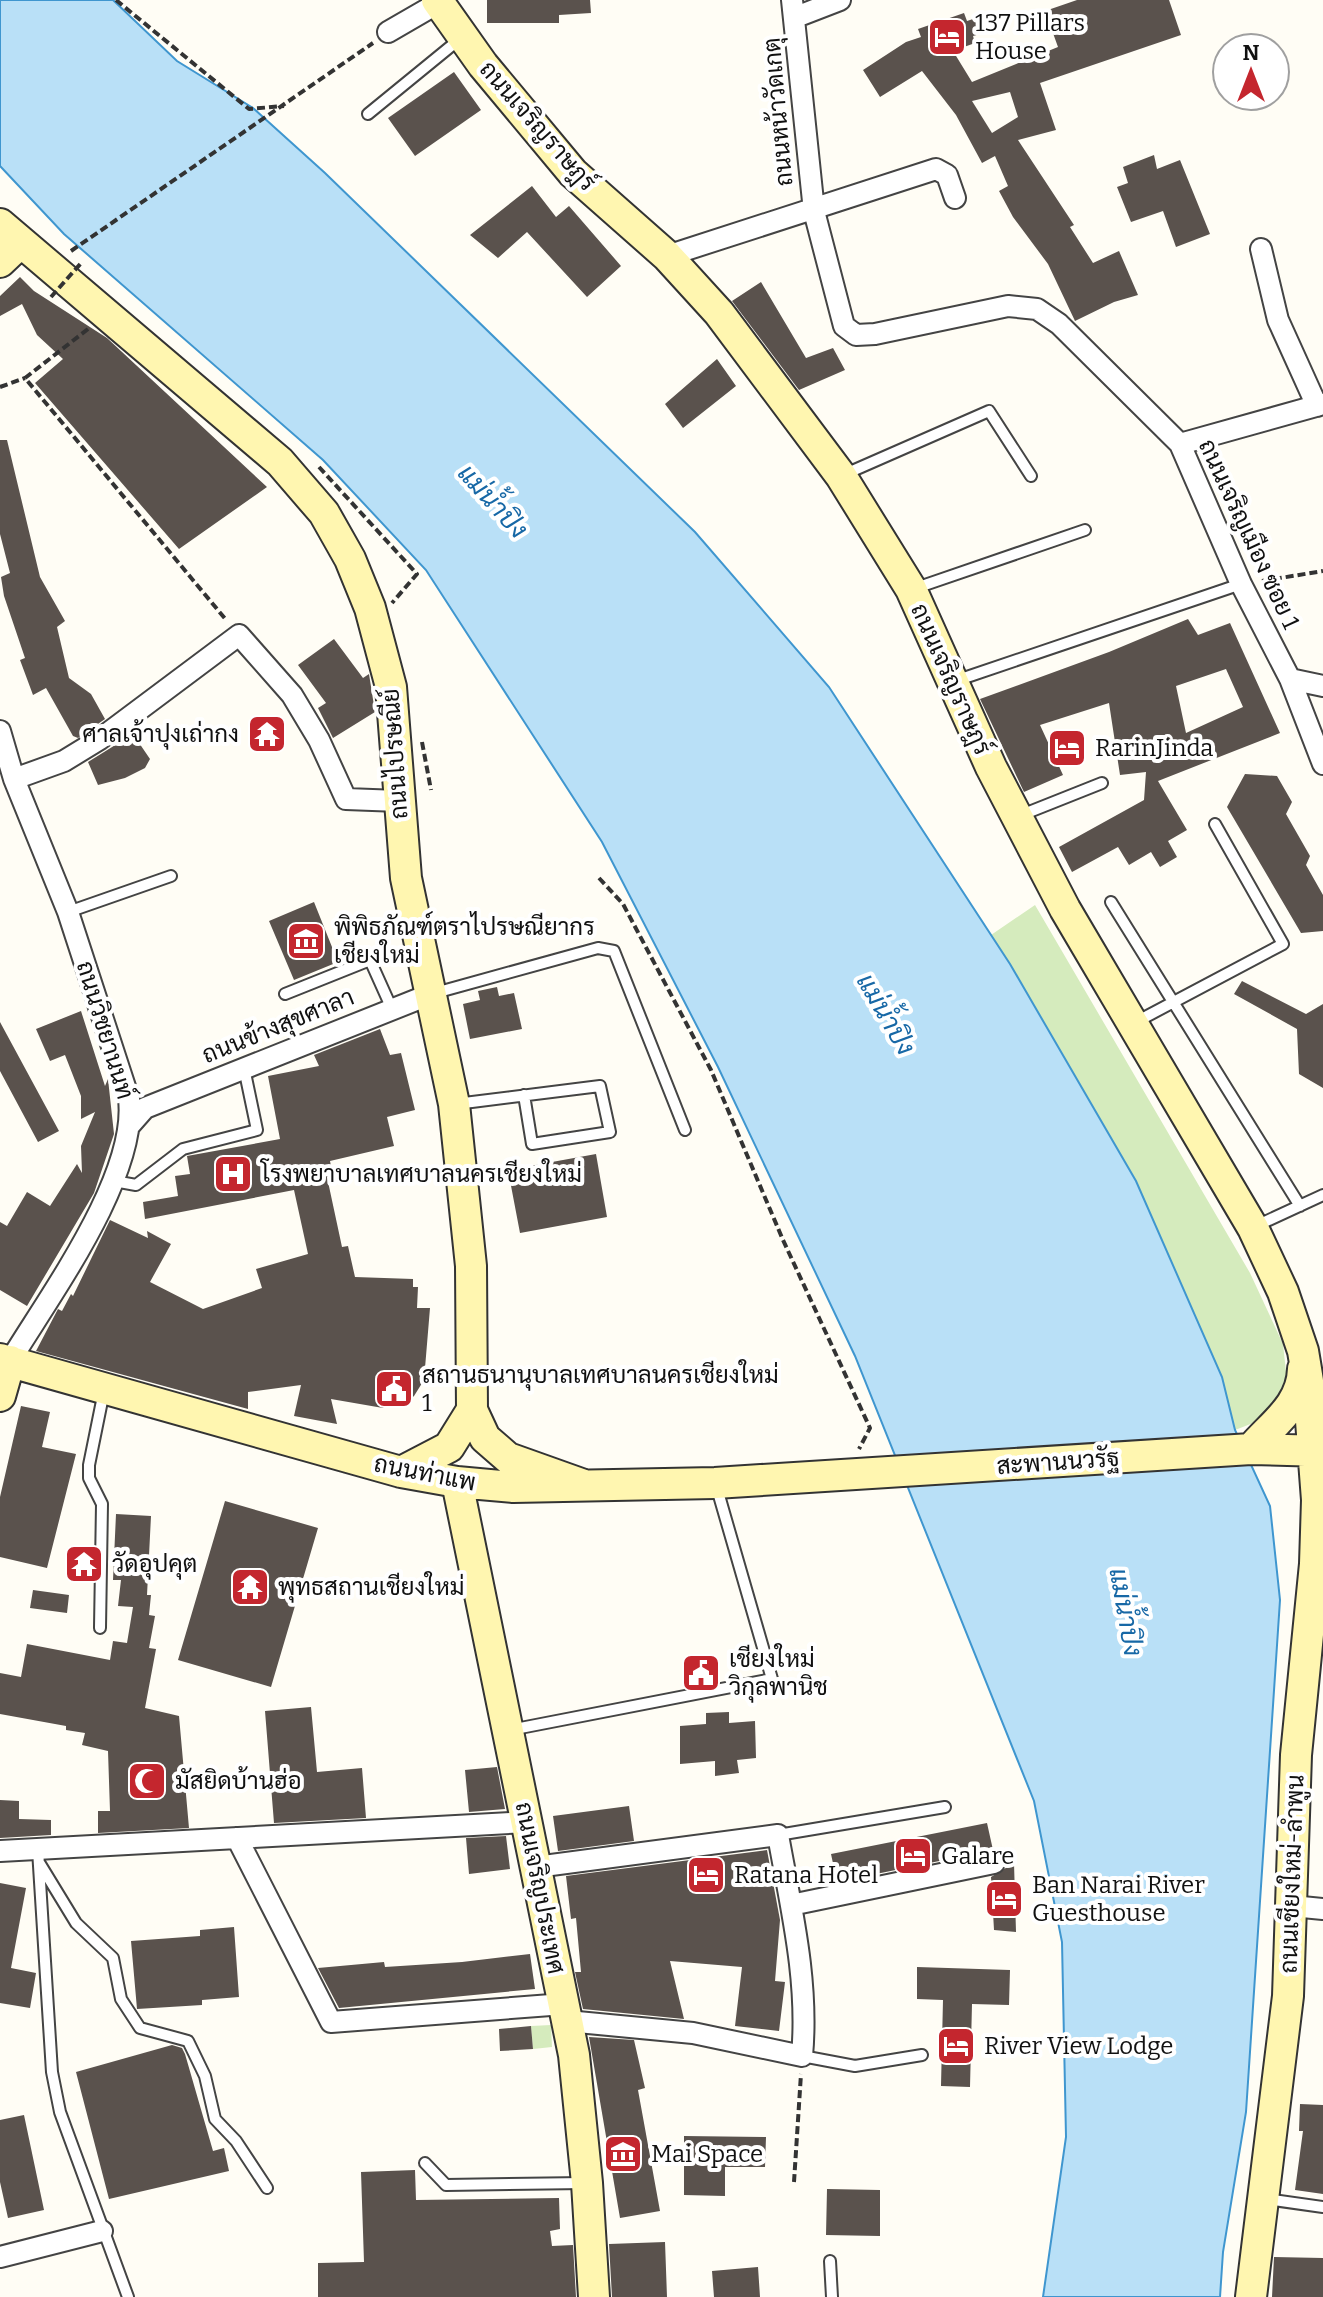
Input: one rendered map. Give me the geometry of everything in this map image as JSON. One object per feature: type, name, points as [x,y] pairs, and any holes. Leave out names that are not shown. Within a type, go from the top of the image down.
[{"type":"main road","name":"ถนนเจริญราษฎร์","points":[[438,1],[462,36],[573,173],[667,256],[719,313],[841,476],[911,589],[952,682],[1065,909],[1253,1228],[1308,1351],[1318,1450]]},
{"type":"main road","name":"ถนนไปรษณีย์","points":[[7,243],[107,313],[280,462],[324,513],[350,559],[383,652],[397,725],[399,801],[406,878],[454,1104],[471,1266],[472,1410],[485,1438],[502,1454],[581,1484]]},
{"type":"main road","points":[[1251,1449],[1285,1414],[1297,1396],[1308,1351]]},
{"type":"main road","name":"ถนนท่าแพ","points":[[5,1360],[401,1472],[457,1482],[526,1487],[715,1483],[855,1475]]},
{"type":"main road","points":[[0,1396],[5,1360]]},
{"type":"main road","points":[[401,1472],[449,1447],[472,1410]]},
{"type":"main road","name":"สะพานนวรัฐ","points":[[855,1475],[1251,1449],[1318,1450]]},
{"type":"main road","name":"ถนนเชียงใหม่-ลำพูน","points":[[1251,2297],[1288,1996],[1296,1755],[1315,1564],[1318,1450]]},
{"type":"main road","name":"ถนนเจริญประเทศ","points":[[457,1482],[580,2090],[594,2297]]},
{"type":"street","points":[[794,9],[840,0]]},
{"type":"street","points":[[388,32],[438,1]]},
{"type":"street","name":"ถนนหน้าวัดเกตุ","points":[[667,256],[814,211],[794,9]]},
{"type":"street","points":[[814,211],[936,169],[947,175],[955,198]]},
{"type":"street","name":"ถนนเจริญเมือง ซอย 1","points":[[814,211],[844,326],[856,335],[1008,306],[1037,309],[1059,324],[1180,444],[1241,584],[1290,679],[1323,764]]},
{"type":"street","points":[[1180,444],[1320,405],[1278,320],[1261,249]]},
{"type":"street","points":[[14,779],[64,761],[100,739],[239,635],[292,695],[319,740],[346,799],[399,801]]},
{"type":"street","points":[[1290,679],[1323,686]]},
{"type":"street","name":"ถนนวิชยานนท์","points":[[0,731],[3,757],[68,912],[137,1103],[114,1181],[5,1360]]},
{"type":"street","name":"ถนนข้างสุขศาลา","points":[[137,1103],[244,1066],[431,994]]},
{"type":"street","points":[[0,1851],[38,1856],[237,1838],[527,1822]]},
{"type":"street","points":[[237,1838],[331,2022],[566,2012],[693,2033],[802,2056],[806,2018],[778,1835],[536,1867]]},
{"type":"street","points":[[791,1905],[994,1863]]},
{"type":"street","points":[[1292,1906],[1323,1909]]},
{"type":"street","points":[[0,2257],[102,2231]]},
{"type":"lane","points":[[368,114],[462,36]]},
{"type":"lane","points":[[841,476],[989,411],[1031,476]]},
{"type":"lane","points":[[911,589],[1085,530]]},
{"type":"lane","points":[[952,682],[1241,584]]},
{"type":"lane","points":[[1017,816],[1102,783]]},
{"type":"lane","points":[[1133,1023],[1283,944],[1215,824]]},
{"type":"lane","points":[[68,912],[171,876]]},
{"type":"lane","points":[[1111,902],[1300,1206]]},
{"type":"lane","points":[[431,994],[598,948],[614,951],[685,1130]]},
{"type":"lane","points":[[285,994],[370,960],[392,1009]]},
{"type":"lane","points":[[114,1181],[136,1185],[183,1149],[257,1130],[244,1066]]},
{"type":"lane","points":[[454,1104],[524,1095],[600,1086],[610,1132],[532,1144],[524,1095]]},
{"type":"lane","points":[[1253,1228],[1323,1195]]},
{"type":"lane","points":[[100,1628],[102,1504],[89,1478],[89,1465],[105,1389]]},
{"type":"lane","points":[[508,1731],[772,1679],[715,1483]]},
{"type":"lane","points":[[778,1835],[945,1807]]},
{"type":"lane","points":[[38,1856],[76,1923],[113,1958],[121,1999],[140,2028],[188,2041],[205,2076],[215,2119],[236,2141],[267,2188]]},
{"type":"lane","points":[[38,1856],[52,2072],[60,2112],[128,2297]]},
{"type":"lane","points":[[802,2056],[855,2066],[922,2055]]},
{"type":"lane","points":[[425,2163],[446,2185],[587,2183]]},
{"type":"lane","points":[[1263,2198],[1323,2207]]},
{"type":"lane","points":[[830,2261],[832,2297]]},
{"type":"path","points":[[116,0],[249,109],[287,106]]},
{"type":"path","points":[[73,249],[287,106],[388,32]]},
{"type":"path","points":[[51,297],[82,262]]},
{"type":"path","points":[[0,387],[25,378],[107,313]]},
{"type":"path","points":[[25,378],[239,635]]},
{"type":"path","points":[[1241,584],[1323,571]]},
{"type":"path","points":[[599,878],[623,904],[711,1070],[783,1240],[856,1391],[870,1428],[855,1475]]},
{"type":"path","points":[[794,2182],[802,2056]]},
{"type":"green space","points":[[1035,905],[1250,1273],[1283,1344],[1290,1409],[1235,1430],[1222,1377],[1136,1181],[991,935]]},
{"type":"green space","points":[[551,2025],[552,2047],[533,2049],[531,2026]]},
{"type":"water","name":"แม่น้ำปิง","points":[[0,0],[113,0],[177,61],[253,108],[325,173],[695,532],[829,687],[1010,964],[1136,1181],[1222,1377],[1235,1430],[1270,1506],[1280,1600],[1246,2112],[1223,2252],[1220,2297],[1043,2297],[1066,2137],[1062,1942],[1034,1801],[855,1356],[718,1067],[602,842],[426,570],[323,460],[64,234],[0,166]]},
{"type":"building","points":[[487,0],[590,0],[591,13],[559,15],[559,23],[487,23]]},
{"type":"building","points":[[1077,0],[1169,0],[1181,35],[1040,83],[1056,130],[1018,140],[1074,225],[1070,227],[1093,263],[1119,251],[1138,295],[1114,302],[1075,321],[1048,264],[1013,217],[999,191],[1008,186],[995,156],[982,163],[956,115],[922,71],[880,97],[863,70],[906,42],[921,37],[918,29],[964,13],[967,21],[982,16],[987,32],[973,36],[975,43],[953,51],[972,82],[1058,47],[1045,11]],"holes":[[[1010,92],[1018,117],[992,133],[972,101]]]},
{"type":"building","points":[[454,72],[481,110],[415,156],[388,118]]},
{"type":"building","points":[[1154,155],[1157,169],[1180,160],[1210,234],[1176,247],[1163,211],[1131,222],[1117,187],[1128,183],[1123,167]]},
{"type":"building","points":[[532,186],[556,217],[569,206],[621,266],[587,297],[527,232],[498,258],[470,235]]},
{"type":"building","points":[[20,277],[34,291],[107,338],[267,487],[179,549],[35,383],[63,359],[37,335],[22,304],[0,316],[0,296]]},
{"type":"building","points":[[761,282],[806,358],[833,348],[845,370],[799,390],[732,301]]},
{"type":"building","points":[[717,359],[736,386],[683,428],[665,404]]},
{"type":"building","points":[[0,440],[7,440],[40,577],[65,621],[57,627],[69,678],[91,694],[105,719],[78,738],[73,736],[46,688],[33,695],[20,660],[25,658],[4,596],[1,577],[10,573],[0,534]]},
{"type":"building","points":[[1188,619],[1198,635],[1230,623],[1280,733],[1158,781],[1187,830],[1168,841],[1177,857],[1160,867],[1151,852],[1129,865],[1118,847],[1072,872],[1059,847],[1144,800],[1146,772],[1120,775],[1109,703],[1040,725],[1063,775],[1024,792],[980,699],[1109,652]],"holes":[[[1226,669],[1243,707],[1186,733],[1176,686]]]},
{"type":"building","points":[[334,639],[363,678],[369,674],[375,712],[333,738],[318,708],[326,703],[298,665]]},
{"type":"building","points":[[133,734],[150,759],[145,768],[125,778],[98,785],[88,762]]},
{"type":"building","points":[[1245,774],[1277,776],[1292,802],[1286,814],[1310,856],[1306,865],[1323,895],[1323,931],[1301,933],[1227,807]]},
{"type":"building","points":[[314,902],[338,962],[294,980],[269,921]]},
{"type":"building","points":[[1242,981],[1306,1014],[1323,1004],[1323,1088],[1299,1074],[1297,1029],[1234,994]]},
{"type":"building","points":[[497,987],[499,996],[514,993],[522,1029],[470,1039],[463,1004],[480,1000],[478,991]]},
{"type":"building","points":[[81,1011],[105,1086],[108,1079],[114,1134],[94,1193],[27,1306],[0,1290],[0,1222],[7,1226],[27,1192],[50,1206],[77,1164],[82,1173],[81,1146],[95,1112],[81,1119],[81,1096],[65,1055],[50,1061],[36,1029]]},
{"type":"building","points":[[0,1022],[59,1131],[38,1142],[0,1071]]},
{"type":"building","points":[[380,1029],[390,1055],[401,1053],[415,1110],[387,1117],[394,1146],[330,1161],[333,1176],[327,1177],[342,1247],[348,1246],[355,1277],[413,1279],[413,1287],[418,1287],[417,1308],[430,1308],[424,1380],[414,1396],[406,1403],[383,1408],[331,1399],[337,1424],[294,1416],[301,1385],[248,1392],[248,1409],[36,1351],[58,1309],[62,1311],[71,1294],[73,1296],[110,1220],[148,1238],[147,1231],[171,1244],[150,1282],[203,1309],[262,1288],[256,1269],[308,1254],[294,1190],[145,1219],[143,1202],[178,1196],[175,1176],[190,1174],[187,1156],[280,1139],[268,1076],[319,1066],[314,1055]]},
{"type":"building","points":[[596,1154],[607,1217],[520,1233],[508,1170]]},
{"type":"building","points":[[21,1406],[50,1412],[42,1447],[76,1454],[47,1568],[0,1557],[0,1497]]},
{"type":"building","name":"พุทธสถานเชียงใหม่","points":[[225,1501],[318,1528],[271,1687],[178,1660]]},
{"type":"building","points":[[116,1514],[151,1516],[147,1595],[151,1595],[149,1615],[155,1616],[149,1648],[156,1649],[145,1708],[179,1716],[189,1828],[98,1833],[98,1811],[110,1811],[108,1751],[82,1745],[85,1733],[66,1730],[66,1726],[0,1714],[0,1673],[21,1677],[27,1644],[110,1660],[113,1641],[127,1643],[133,1607],[118,1606],[121,1580],[113,1580]]},
{"type":"building","points":[[33,1590],[69,1595],[67,1613],[30,1608]]},
{"type":"building","points":[[311,1707],[317,1772],[362,1768],[366,1818],[274,1823],[265,1711]]},
{"type":"building","points":[[729,1712],[729,1723],[755,1721],[756,1758],[737,1760],[739,1773],[715,1776],[715,1761],[680,1764],[680,1726],[706,1724],[706,1713]]},
{"type":"building","points":[[497,1767],[505,1809],[469,1812],[465,1770]]},
{"type":"building","points":[[0,1800],[19,1801],[19,1819],[51,1820],[51,1835],[0,1838]]},
{"type":"building","points":[[629,1806],[634,1841],[558,1851],[553,1816]]},
{"type":"building","name":"Galare","points":[[987,1823],[993,1850],[837,1882],[831,1854]]},
{"type":"building","points":[[506,1836],[510,1869],[469,1874],[466,1838]]},
{"type":"building","points":[[767,1850],[780,1920],[775,1981],[785,1982],[779,2031],[735,2026],[742,1967],[670,1961],[684,2019],[583,2009],[575,1972],[581,1972],[576,1918],[571,1919],[566,1876]]},
{"type":"building","name":"Ban Narai River Guesthouse","points":[[1014,1863],[1016,1932],[994,1930],[991,1877]]},
{"type":"building","points":[[0,1883],[26,1888],[11,1968],[36,1973],[30,2008],[0,2003]]},
{"type":"building","points":[[234,1927],[239,1997],[202,2000],[202,2005],[137,2009],[131,1941],[200,1936],[200,1930]]},
{"type":"building","points":[[530,1954],[535,1989],[339,2008],[318,1968],[384,1962],[385,1967],[462,1962]]},
{"type":"building","name":"River View Lodge","points":[[917,1967],[1010,1970],[1009,2005],[972,2004],[970,2087],[941,2086],[943,2000],[917,1999]]},
{"type":"building","points":[[531,2026],[533,2049],[500,2051],[499,2029]]},
{"type":"building","points":[[589,2037],[634,2040],[645,2088],[638,2090],[660,2211],[620,2218]]},
{"type":"building","points":[[172,2045],[182,2048],[185,2054],[213,2151],[224,2148],[229,2171],[109,2199],[76,2072]]},
{"type":"building","points":[[1300,2104],[1323,2105],[1323,2194],[1295,2190],[1303,2131],[1299,2131]]},
{"type":"building","points":[[24,2115],[44,2210],[8,2218],[0,2182],[0,2120]]},
{"type":"building","points":[[684,2136],[766,2137],[765,2167],[725,2167],[725,2196],[684,2195]]},
{"type":"building","points":[[415,2170],[416,2200],[559,2198],[560,2229],[550,2231],[552,2246],[573,2245],[576,2297],[318,2297],[318,2263],[364,2262],[361,2172]]},
{"type":"building","points":[[827,2189],[880,2190],[880,2236],[826,2235]]},
{"type":"building","points":[[665,2242],[667,2297],[612,2297],[609,2244]]},
{"type":"building","points":[[1274,2257],[1323,2258],[1323,2297],[1272,2297]]},
{"type":"building","points":[[758,2267],[760,2297],[714,2297],[712,2271]]},
{"type":"place","name":"137 Pillars House","points":[[947,37]]},
{"type":"place","name":"ศาลเจ้าปุงเถ่ากง","points":[[267,734]]},
{"type":"place","name":"RarinJinda","points":[[1067,748]]},
{"type":"place","name":"พิพิธภัณฑ์ตราไปรษณียากร เชียงใหม่","points":[[306,941]]},
{"type":"place","name":"โรงพยาบาลเทศบาลนครเชียงใหม่","points":[[233,1174]]},
{"type":"place","name":"สถานธนานุบาลเทศบาลนครเชียงใหม่ 1","points":[[394,1389]]},
{"type":"place","name":"วัดอุปคุต","points":[[84,1564]]},
{"type":"place","name":"พุทธสถานเชียงใหม่","points":[[250,1587]]},
{"type":"place","name":"เชียงใหม่ วิกุลพานิช","points":[[701,1673]]},
{"type":"place","name":"มัสยิดบ้านฮ่อ","points":[[147,1781]]},
{"type":"place","name":"Galare","points":[[913,1856]]},
{"type":"place","name":"Ratana Hotel","points":[[706,1875]]},
{"type":"place","name":"Ban Narai River Guesthouse","points":[[1004,1899]]},
{"type":"place","name":"River View Lodge","points":[[956,2046]]},
{"type":"place","name":"Mai Space","points":[[623,2154]]}]
